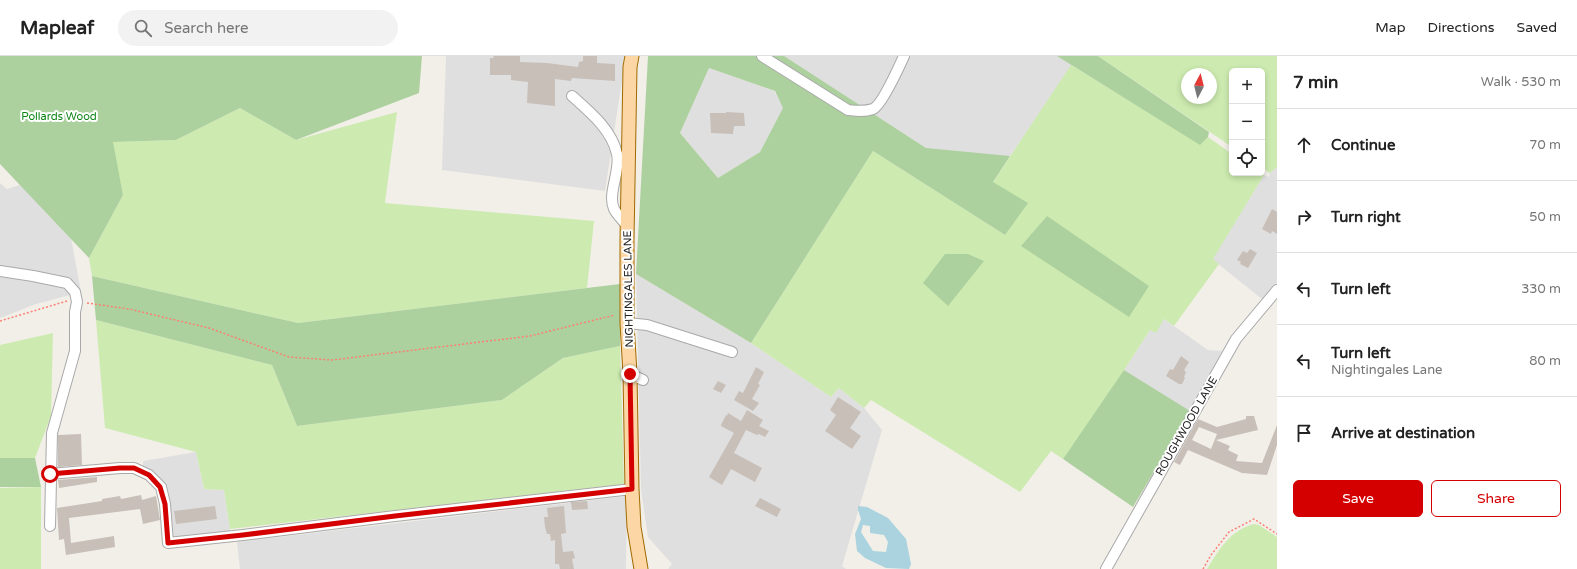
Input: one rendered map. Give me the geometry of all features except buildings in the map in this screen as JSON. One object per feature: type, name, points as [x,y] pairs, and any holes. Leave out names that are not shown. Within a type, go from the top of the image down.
[{"type":"main road","name":"NIGHTINGALES LANE","points":[[632,56],[630,67],[624,318],[630,374],[634,527],[641,569]]},
{"type":"street","points":[[762,56],[848,110],[863,112],[874,108],[881,101],[904,56]]},
{"type":"street","points":[[572,96],[593,115],[615,146],[618,159],[612,200],[614,208],[627,226]]},
{"type":"street","points":[[0,271],[67,283],[75,292],[77,302],[75,312],[75,351],[52,433],[50,526]]},
{"type":"street","name":"ROUGHWOOD LANE","points":[[1106,569],[1236,339],[1277,290]]},
{"type":"street","points":[[624,318],[732,352]]},
{"type":"street","points":[[630,374],[644,380]]},
{"type":"street","points":[[50,474],[134,468],[149,475],[160,487],[165,504],[168,543],[632,489]]},
{"type":"path","points":[[0,321],[68,301],[77,302],[128,309],[209,328],[289,357],[332,360],[530,336],[624,318]]},
{"type":"path","points":[[1203,569],[1228,532],[1254,518],[1277,534]]},
{"type":"shaded area","points":[[446,56],[624,56],[623,74],[605,191],[442,170]]},
{"type":"shaded area","points":[[783,56],[1079,56],[988,188]]},
{"type":"shaded area","points":[[709,68],[774,91],[784,108],[760,152],[718,178],[680,133]]},
{"type":"shaded area","points":[[1277,167],[1277,283],[1262,299],[1212,259],[1263,176],[1269,177],[1270,173]]},
{"type":"shaded area","points":[[59,172],[81,292],[36,304],[0,318],[0,183],[7,189]]},
{"type":"shaded area","points":[[636,274],[751,343],[831,397],[839,388],[864,408],[882,430],[842,566],[846,569],[668,569],[672,564],[648,537],[641,489]]},
{"type":"shaded area","points":[[1164,319],[1208,350],[1222,351],[1179,431],[1111,390],[1150,330]]},
{"type":"shaded area","points":[[196,452],[204,489],[224,490],[230,529],[229,534],[176,539],[169,533],[168,494],[143,468],[143,461]]},
{"type":"shaded area","points":[[627,496],[626,569],[240,569],[237,542]]},
{"type":"green space","name":"Pollards Wood","points":[[0,56],[422,56],[419,93],[296,140],[240,108],[176,140],[113,142],[123,195],[89,258],[0,164]]},
{"type":"green space","points":[[648,56],[784,56],[926,148],[1010,156],[993,182],[1028,203],[1005,235],[873,151],[751,343],[636,274]],"holes":[[[709,68],[775,91],[783,108],[760,152],[718,178],[680,133]]]},
{"type":"green space","points":[[1057,56],[1098,56],[1209,132],[1208,137],[1200,145]]},
{"type":"green space","points":[[1098,56],[1277,56],[1277,167],[1270,173],[1265,170],[1265,68],[1229,68],[1229,145]]},
{"type":"green space","points":[[1071,65],[1200,144],[1208,137],[1229,152],[1229,176],[1263,176],[1213,259],[1219,264],[1174,326],[1164,319],[1156,333],[1150,330],[1111,390],[1063,459],[1051,451],[1020,492],[871,400],[864,408],[839,388],[831,397],[751,343],[873,151],[1005,235],[993,182]]},
{"type":"green space","points":[[240,108],[296,140],[397,112],[385,203],[594,221],[587,288],[298,323],[92,276],[89,258],[123,195],[112,142],[176,140]]},
{"type":"green space","points":[[1047,216],[1149,286],[1129,317],[1021,246]]},
{"type":"green space","points":[[945,254],[968,254],[984,261],[948,306],[923,283]]},
{"type":"green space","points":[[92,276],[298,323],[620,284],[620,346],[563,358],[502,400],[297,426],[272,365],[96,320]]},
{"type":"green space","points":[[96,320],[272,365],[297,426],[502,400],[563,358],[620,346],[624,484],[230,529],[224,490],[204,489],[196,452],[105,428]]},
{"type":"green space","points":[[53,333],[51,416],[35,458],[0,458],[0,345]]},
{"type":"green space","points":[[1124,370],[1190,411],[1133,507],[1063,459]]},
{"type":"green space","points":[[0,458],[35,458],[41,487],[0,487]]},
{"type":"green space","points":[[41,487],[41,569],[0,569],[0,488]]},
{"type":"green space","points":[[1254,524],[1259,525],[1277,537],[1277,569],[1207,569],[1221,548],[1232,536],[1238,531]]},
{"type":"water","points":[[858,506],[867,507],[888,518],[906,539],[911,564],[909,569],[886,568],[865,558],[857,551],[855,534],[861,519]],"holes":[[[863,525],[870,526],[870,533],[884,535],[888,542],[886,552],[873,551],[861,532]]]},
{"type":"route","points":[[50,474],[134,468],[149,475],[160,487],[165,504],[168,543],[632,489],[630,374]]}]
